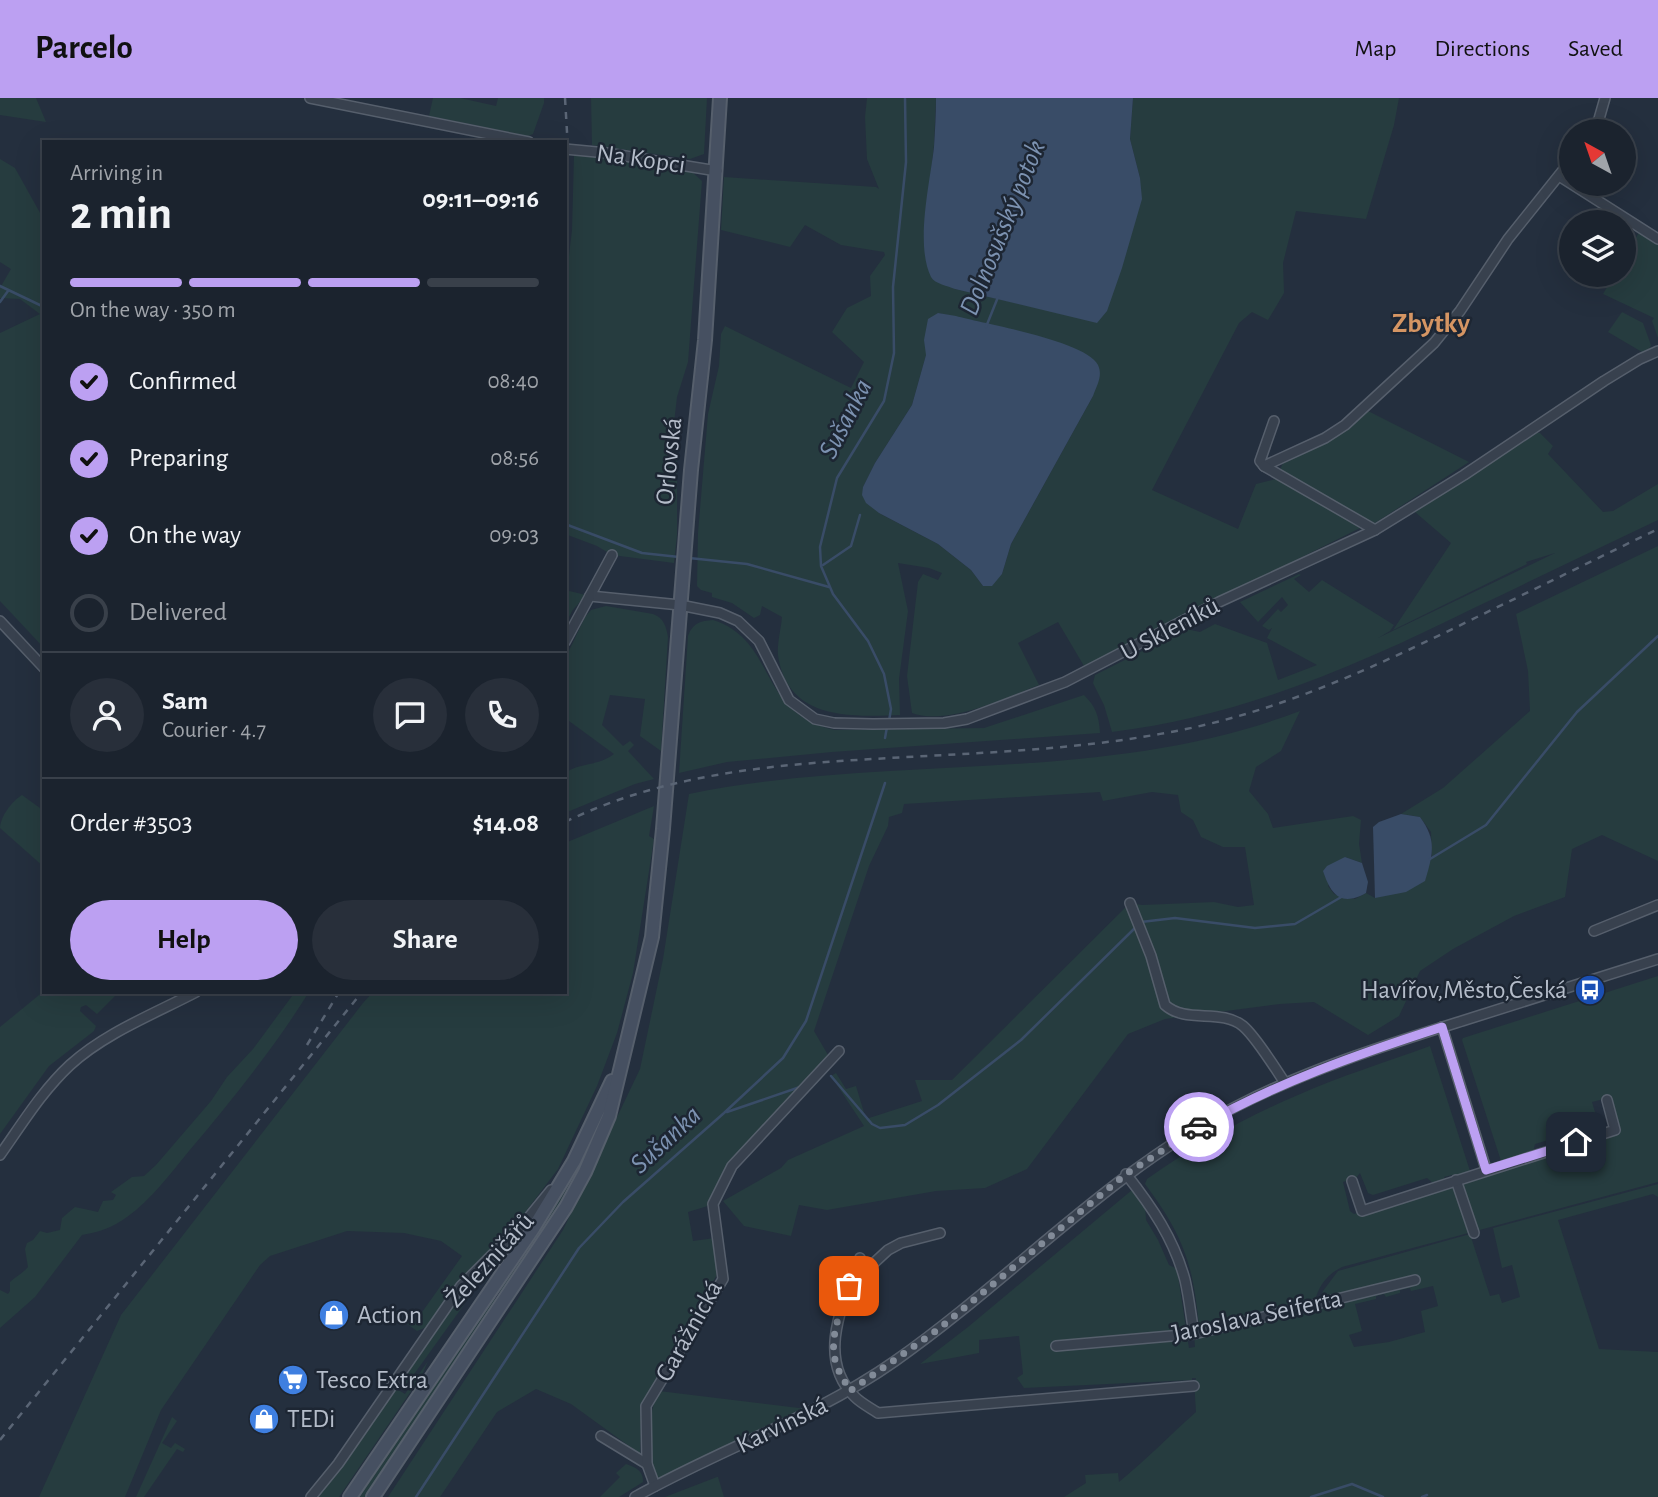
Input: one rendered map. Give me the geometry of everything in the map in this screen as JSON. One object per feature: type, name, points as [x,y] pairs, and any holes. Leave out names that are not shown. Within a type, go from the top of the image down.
[{"type":"main road","name":"Orlovská","points":[[628,1046],[652,937],[663,829],[684,546],[705,340],[720,98]]},
{"type":"main road","points":[[350,1497],[534,1227],[574,1161],[628,1046]]},
{"type":"main road","points":[[373,1497],[566,1207],[585,1172],[609,1116],[628,1046]]},
{"type":"street","points":[[310,98],[519,140]]},
{"type":"street","points":[[1600,119],[1605,98]]},
{"type":"street","name":"Na Kopci","points":[[567,149],[716,171]]},
{"type":"street","points":[[1264,466],[1325,438],[1345,425],[1434,343],[1460,311],[1508,239],[1559,176]]},
{"type":"street","points":[[1590,196],[1658,239]]},
{"type":"street","name":"U Skleníků","points":[[590,596],[680,605],[720,613],[744,624],[759,641],[785,694],[806,714],[834,723],[944,723],[967,719],[1065,682],[1219,603],[1375,530],[1464,475],[1604,381],[1658,351]]},
{"type":"street","points":[[1274,421],[1260,461],[1264,466],[1375,530]]},
{"type":"street","points":[[567,638],[612,555]]},
{"type":"street","points":[[0,621],[42,666]]},
{"type":"street","points":[[1594,931],[1658,905]]},
{"type":"street","points":[[1132,906],[1165,1005],[1171,1010],[1190,1016],[1217,1017],[1242,1025],[1285,1083]]},
{"type":"street","name":"Karvinská","points":[[635,1497],[850,1391],[940,1328],[1126,1174],[1202,1126],[1285,1083],[1371,1050],[1658,959]]},
{"type":"street","points":[[0,1155],[50,1085],[76,1060],[114,1035],[192,994]]},
{"type":"street","points":[[1442,1027],[1486,1170]]},
{"type":"street","name":"Garážnická","points":[[655,1486],[647,1464],[646,1406],[723,1279],[713,1204],[733,1166],[832,1062],[839,1051]]},
{"type":"street","points":[[1352,1181],[1362,1211],[1615,1130],[1607,1100]]},
{"type":"street","name":"Železničářů","points":[[311,1497],[338,1464],[461,1286],[524,1223],[574,1161]]},
{"type":"street","points":[[1126,1174],[1161,1220],[1171,1240],[1185,1282],[1194,1334]]},
{"type":"street","points":[[1456,1180],[1474,1233]]},
{"type":"street","points":[[849,1286],[888,1250],[901,1243],[940,1233]]},
{"type":"street","points":[[860,1258],[839,1317],[833,1347],[836,1365],[850,1391],[858,1400],[878,1413],[1194,1386]]},
{"type":"street","name":"Jaroslava Seiferta","points":[[1056,1346],[1194,1334],[1415,1280]]},
{"type":"street","points":[[601,1436],[647,1464]]},
{"type":"green space","points":[[0,98],[36,98],[46,122],[0,115]]},
{"type":"green space","points":[[433,98],[460,98],[496,106],[498,98],[544,98],[544,103],[533,134],[528,136],[429,116]]},
{"type":"green space","points":[[591,98],[707,98],[704,154],[690,159],[592,145]]},
{"type":"green space","points":[[867,98],[936,98],[925,228],[955,289],[1063,314],[1140,178],[1130,139],[1133,98],[1399,98],[1394,125],[1366,219],[1296,211],[1283,263],[1284,293],[1268,320],[1252,312],[1239,323],[1152,490],[1238,529],[1256,484],[1276,479],[1364,526],[1084,666],[1058,622],[1018,643],[1039,685],[976,709],[942,716],[912,713],[907,676],[918,582],[923,574],[938,580],[942,573],[898,563],[908,611],[899,679],[900,715],[842,714],[807,703],[794,692],[784,676],[778,655],[782,617],[762,606],[760,615],[754,618],[732,603],[712,597],[712,593],[697,586],[698,533],[708,414],[719,366],[721,334],[725,326],[851,388],[864,362],[832,332],[847,308],[871,296],[870,276],[885,255],[884,252],[841,245],[805,225],[790,247],[721,230],[724,177],[879,189],[867,159]],"holes":[[[938,313],[988,324],[1093,396],[1011,544],[1002,574],[983,586],[971,570],[938,544],[879,513],[863,487],[912,405]]]},
{"type":"green space","points":[[574,156],[593,156],[691,171],[702,181],[688,362],[677,397],[674,423],[677,449],[677,535],[674,563],[612,555],[567,535],[567,273],[572,230]]},
{"type":"green space","points":[[0,159],[15,168],[42,216],[42,646],[0,601],[0,333],[40,314],[20,299],[0,298],[0,288],[11,269],[0,262]]},
{"type":"green space","points":[[1640,231],[1658,241],[1658,338],[1652,321],[1654,318],[1603,294],[1607,287],[1636,287],[1636,238]]},
{"type":"green space","points":[[1622,312],[1643,323],[1651,345],[1649,349],[1642,352],[1608,332]]},
{"type":"green space","points":[[1366,410],[1469,462],[1375,523],[1287,478],[1280,470],[1284,460]]},
{"type":"green space","points":[[1537,433],[1553,446],[1548,454],[1603,512],[1613,511],[1658,484],[1658,520],[1344,668],[1254,701],[1208,714],[1112,732],[1104,705],[1093,683],[1095,675],[1186,629],[1200,632],[1215,624],[1267,643],[1278,680],[1317,665],[1267,638],[1272,628],[1269,630],[1262,626],[1278,609],[1281,612],[1288,605],[1282,597],[1258,622],[1240,602],[1299,574],[1301,575],[1294,579],[1309,592],[1322,580],[1394,625],[1390,631],[1378,638],[1555,553],[1526,562],[1527,564],[1393,630],[1451,543],[1415,512]]},
{"type":"green space","points":[[1658,546],[1658,861],[1602,835],[1572,849],[1565,897],[1514,916],[1453,949],[1420,971],[1399,1016],[1368,1035],[1314,1002],[1165,1019],[1128,1034],[1027,1169],[985,1188],[936,1191],[827,1210],[799,1205],[791,1236],[744,1226],[723,1201],[781,1168],[788,1160],[864,1126],[831,1076],[836,1073],[846,1089],[856,1086],[866,1119],[922,1101],[915,1080],[952,1080],[1130,903],[1142,905],[1214,902],[1238,907],[1254,905],[1245,847],[1223,847],[1201,837],[1193,820],[1181,812],[1178,795],[1152,792],[1103,801],[1100,792],[904,804],[902,813],[889,817],[888,826],[869,866],[814,1031],[828,1055],[733,1161],[711,1205],[688,1212],[693,1241],[715,1238],[718,1273],[642,1404],[640,1454],[571,1404],[536,1389],[497,1412],[440,1497],[388,1497],[563,1230],[640,1069],[663,959],[689,794],[842,774],[1074,759],[1150,750],[1226,734],[1300,711],[1281,751],[1256,767],[1249,791],[1268,814],[1273,828],[1353,816],[1361,820],[1359,844],[1362,863],[1345,857],[1328,886],[1334,894],[1355,899],[1366,893],[1375,898],[1432,858],[1431,832],[1420,817],[1401,814],[1443,788],[1530,711],[1528,671],[1516,614]]},
{"type":"green space","points":[[567,590],[586,595],[567,621]]},
{"type":"green space","points":[[606,606],[653,614],[662,620],[665,626],[668,637],[661,751],[640,736],[645,699],[610,695],[602,725],[623,746],[630,741],[634,745],[628,751],[654,779],[567,812],[567,772],[614,754],[567,719],[567,655],[591,610]]},
{"type":"green space","points":[[713,620],[734,630],[748,644],[792,709],[810,721],[835,730],[984,728],[1084,695],[1096,712],[1100,733],[832,752],[727,762],[679,773],[688,636],[698,624]]},
{"type":"green space","points":[[22,795],[42,810],[42,865],[0,828],[2,819],[14,801]]},
{"type":"green space","points":[[654,806],[649,836],[654,839],[633,973],[617,1033],[597,1086],[558,1169],[517,1223],[466,1273],[427,1327],[417,1331],[407,1324],[409,1318],[415,1322],[462,1256],[441,1241],[404,1233],[347,1231],[270,1256],[260,1265],[161,1410],[125,1497],[39,1497],[121,1315],[371,994],[567,994],[567,842]]},
{"type":"green space","points":[[1658,976],[1658,1182],[1342,1267],[1324,1282],[1314,1304],[1205,1329],[1199,1326],[1193,1284],[1184,1250],[1169,1219],[1145,1184],[1147,1179],[1183,1155],[1259,1113],[1331,1082],[1430,1046],[1470,1171],[1444,1177],[1445,1180],[1433,1183],[1427,1178],[1373,1195],[1368,1193],[1360,1173],[1356,1178],[1343,1182],[1350,1211],[1354,1214],[1620,1130],[1612,1097],[1592,1102],[1597,1119],[1595,1126],[1535,1144],[1533,1152],[1501,1161],[1462,1040]]},
{"type":"green space","points":[[42,993],[117,994],[97,1014],[86,1005],[81,1007],[80,1011],[96,1026],[94,1031],[49,1066],[0,1134],[0,1027]]},
{"type":"green space","points":[[294,994],[308,994],[252,1073],[160,1186],[121,1221],[105,1229],[82,1235],[35,1297],[0,1328],[0,1290],[8,1294],[10,1282],[28,1267],[25,1249],[27,1243],[40,1231],[47,1233],[60,1230],[62,1218],[75,1207],[98,1212],[103,1201],[113,1200],[116,1195],[111,1192],[132,1177],[144,1176],[253,1049]]},
{"type":"green space","points":[[580,1163],[552,1219],[502,1294],[497,1291]]},
{"type":"green space","points":[[1658,1184],[1658,1197],[1653,1194],[1558,1220],[1599,1349],[1658,1352],[1658,1497],[1064,1497],[1086,1483],[1085,1475],[1118,1473],[1119,1482],[1139,1465],[1196,1412],[1196,1378],[1024,1388],[1017,1378],[1023,1374],[1019,1336],[979,1340],[979,1353],[920,1364],[1132,1190],[1145,1205],[1146,1220],[1169,1265],[1177,1269],[1189,1348],[1195,1347],[1194,1334],[1252,1325],[1317,1309],[1323,1291],[1338,1271],[1470,1234],[1490,1296],[1499,1294],[1502,1303],[1520,1297],[1512,1265],[1502,1268],[1493,1228]],"holes":[[[1433,1286],[1438,1306],[1421,1311],[1425,1332],[1389,1342],[1354,1347],[1349,1335],[1362,1331],[1355,1304],[1376,1299],[1376,1296],[1384,1294],[1386,1297],[1400,1293],[1400,1290],[1410,1288],[1411,1291]]]},
{"type":"green space","points":[[507,1244],[509,1246],[484,1283],[481,1281],[407,1384],[402,1386],[399,1383],[464,1288]]},
{"type":"green space","points":[[493,1297],[498,1301],[365,1497],[358,1497]]},
{"type":"green space","points":[[428,1361],[422,1375],[339,1497],[316,1497],[395,1388],[405,1394]]},
{"type":"green space","points":[[659,1391],[807,1409],[658,1481],[651,1459],[649,1436]]},
{"type":"green space","points":[[172,1417],[177,1421],[162,1443],[171,1448],[175,1443],[185,1449],[183,1452],[177,1449],[144,1497],[136,1497]]},
{"type":"green space","points":[[626,1464],[640,1472],[643,1482],[619,1497],[600,1497],[620,1477],[616,1473]]},
{"type":"green space","points":[[717,1477],[724,1497],[665,1497]]},
{"type":"water","points":[[936,98],[1133,98],[1130,139],[1140,178],[1142,199],[1107,311],[1097,323],[955,289],[931,277],[926,263],[924,231],[934,147]]},
{"type":"water","points":[[938,313],[1011,329],[1075,348],[1090,356],[1098,365],[1100,373],[1093,396],[1011,544],[1002,574],[992,586],[983,586],[971,570],[938,544],[879,513],[866,503],[862,495],[875,463],[912,405],[926,355],[924,340],[928,319]]},
{"type":"water","points":[[1401,814],[1420,817],[1429,833],[1432,848],[1425,881],[1406,892],[1375,898],[1373,827]]},
{"type":"water","points":[[1345,857],[1362,863],[1368,882],[1366,893],[1350,899],[1344,899],[1334,892],[1323,871]]},
{"type":"waterway","name":"Sušanka","points":[[889,721],[891,709],[884,674],[868,641],[833,594],[821,566],[820,547],[837,478],[884,401],[894,353],[893,287],[906,162],[905,98]]},
{"type":"waterway","points":[[0,286],[42,306]]},
{"type":"waterway","points":[[0,302],[8,291]]},
{"type":"waterway","name":"Dolnosušský potok","points":[[986,327],[998,297]]},
{"type":"waterway","name":"Dolnosušský potok","points":[[823,565],[851,546],[860,515]]},
{"type":"waterway","points":[[567,525],[642,553],[679,557]]},
{"type":"waterway","points":[[689,558],[747,564],[829,587]]},
{"type":"waterway","points":[[1430,859],[1486,825],[1577,712],[1658,636]]},
{"type":"waterway","name":"Sušanka","points":[[885,738],[887,727]]},
{"type":"waterway","name":"Sušanka","points":[[416,1497],[579,1248],[623,1202],[783,1058],[806,1021],[885,783]]},
{"type":"waterway","points":[[1141,922],[1175,918],[1255,928],[1295,924],[1343,896]]},
{"type":"waterway","points":[[831,1076],[872,1124],[880,1128],[905,1125],[938,1105],[1021,1040],[1136,927]]},
{"type":"waterway","points":[[727,1112],[800,1087]]},
{"type":"waterway","points":[[1311,1497],[1352,1484],[1383,1497]]},
{"type":"waterway","points":[[1422,1497],[1427,1495]]},
{"type":"railway","points":[[565,98],[567,174]]},
{"type":"railway","points":[[567,821],[639,793],[755,769],[1056,748],[1129,739],[1206,725],[1286,701],[1364,670],[1658,529]]},
{"type":"railway","points":[[307,1045],[338,994]]},
{"type":"railway","points":[[0,1440],[360,994]]},
{"type":"way so far","points":[[849,1286],[833,1347],[836,1365],[850,1391],[940,1328],[1126,1174],[1199,1127]]},
{"type":"place","name":"Havířov,Město,Česká","points":[[1590,990]]},
{"type":"place","name":"Action","points":[[334,1315]]},
{"type":"place","name":"Tesco Extra","points":[[293,1380]]},
{"type":"place","name":"TEDi","points":[[264,1419]]},
{"type":"district","name":"Zbytky","points":[[1431,324]]},
{"type":"route","points":[[1199,1127],[1285,1083],[1371,1050],[1442,1027],[1486,1170],[1576,1142]]}]
